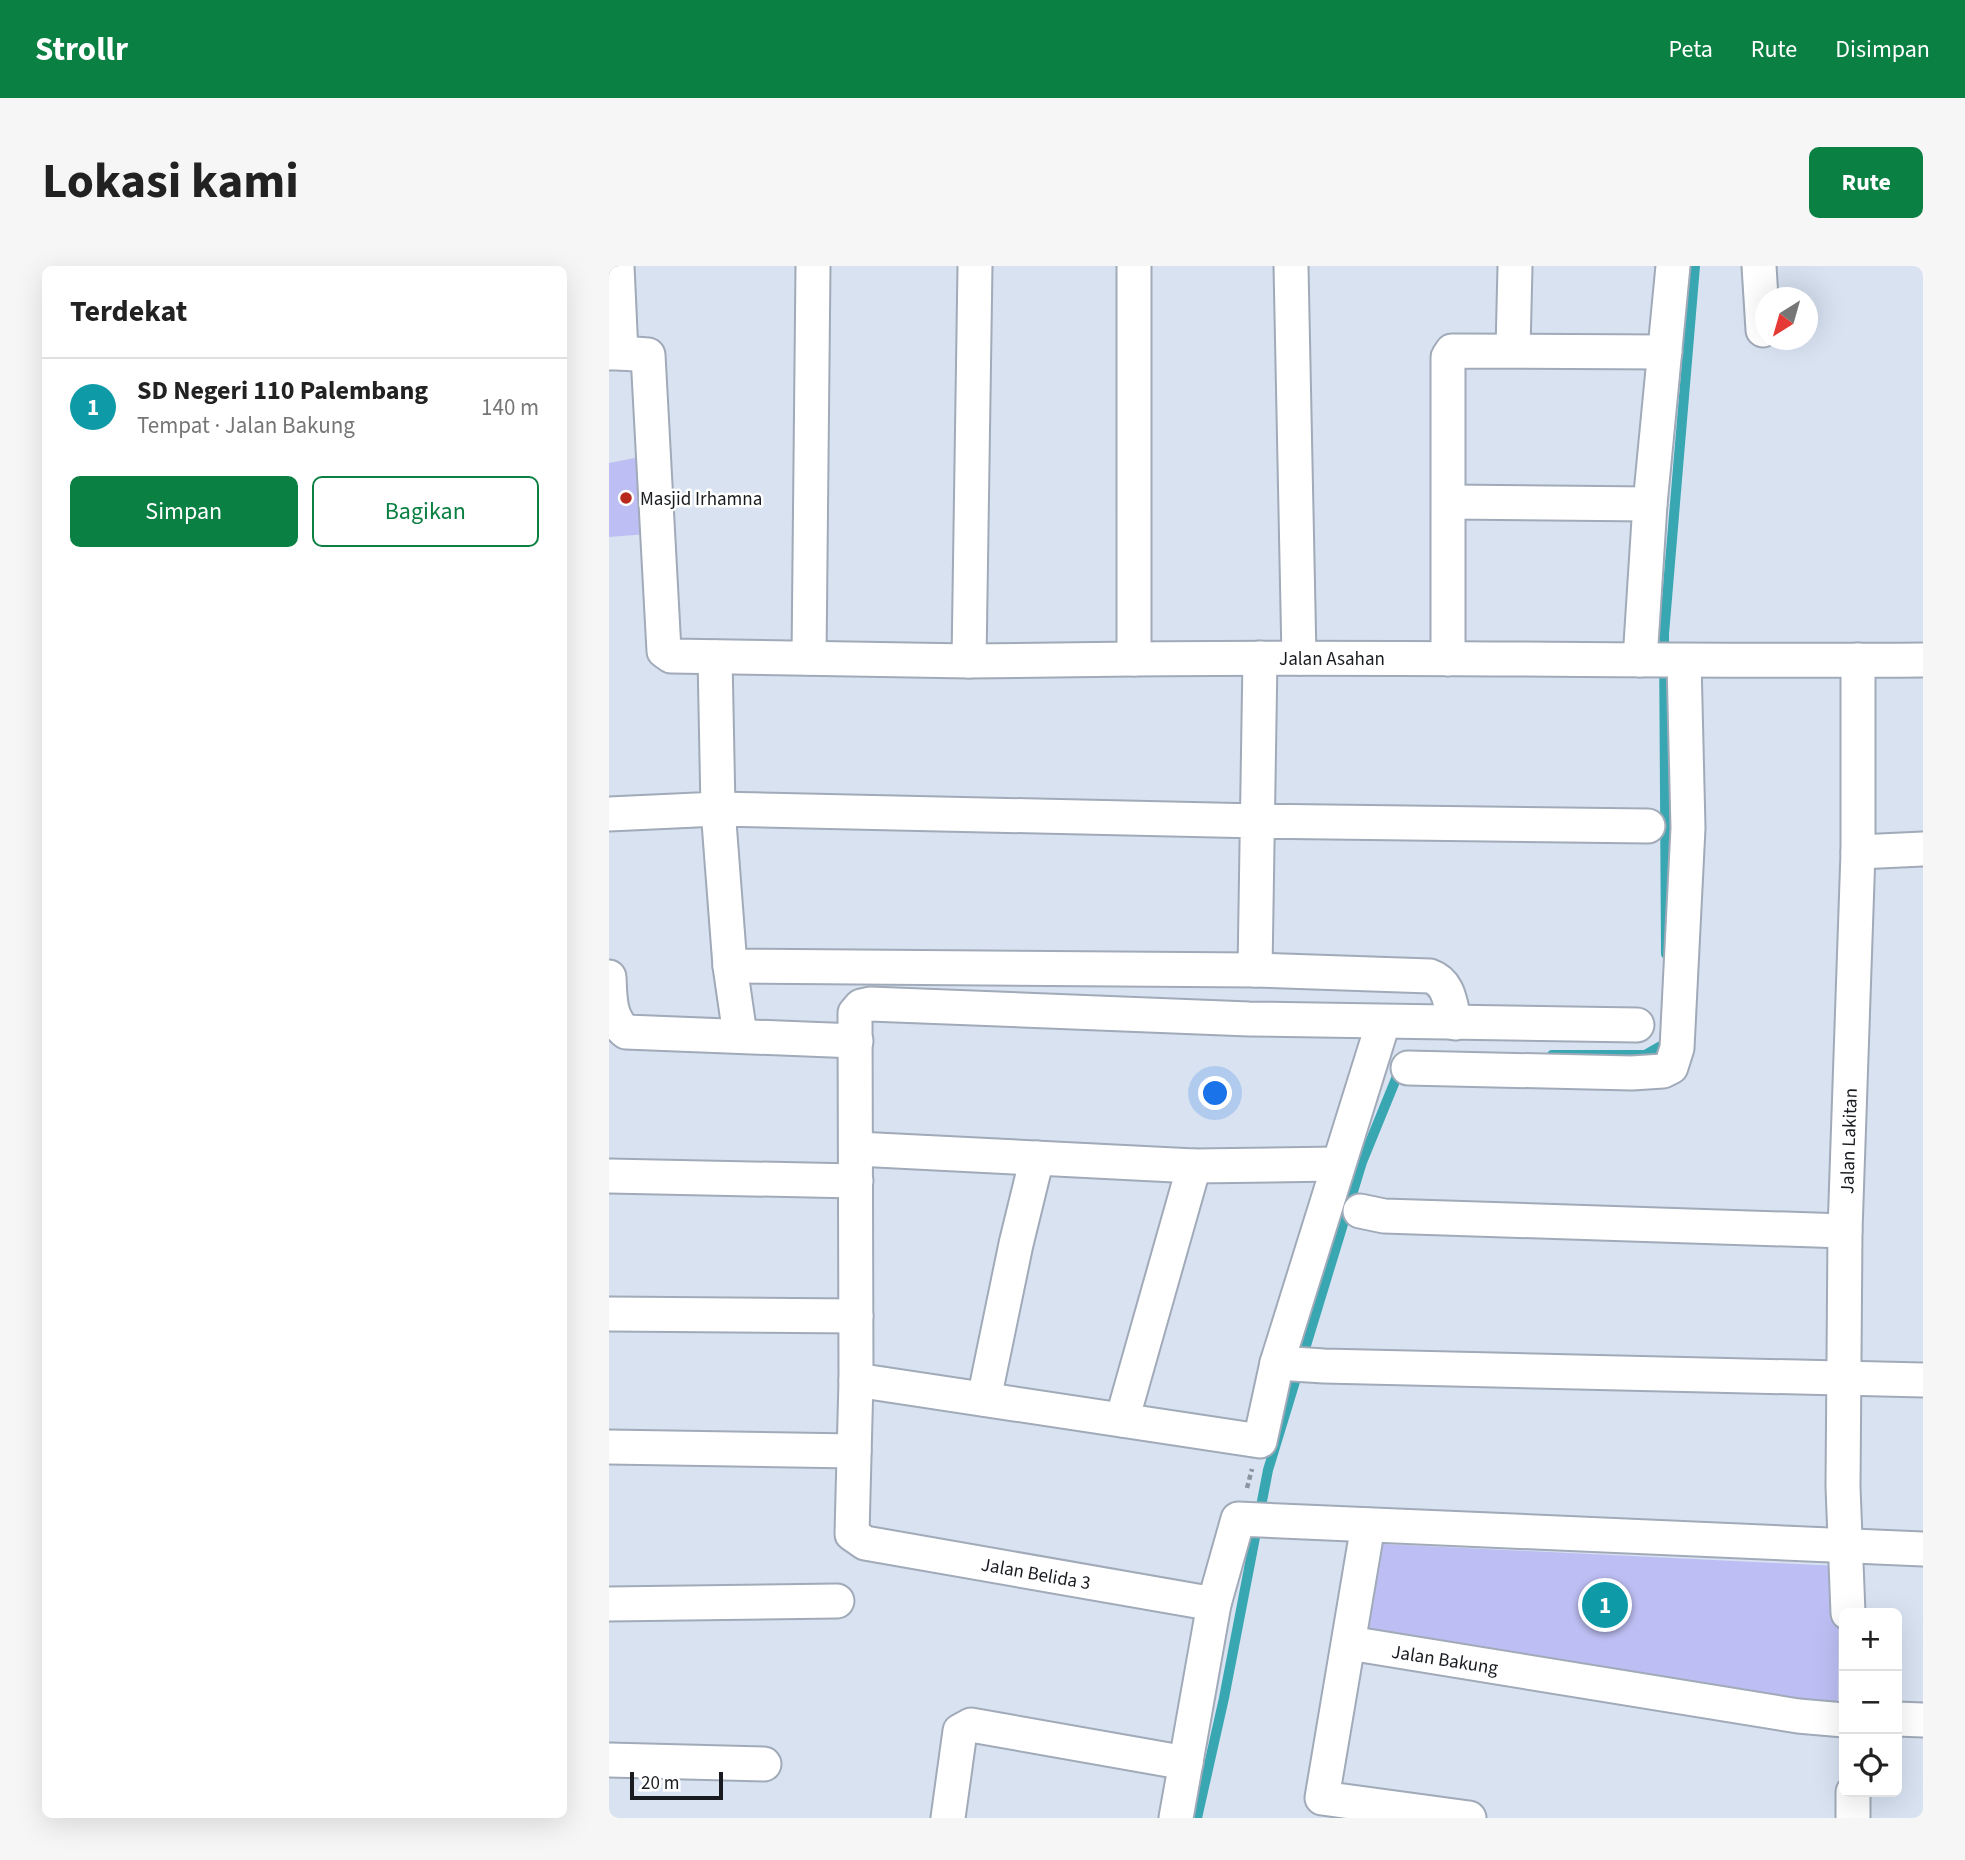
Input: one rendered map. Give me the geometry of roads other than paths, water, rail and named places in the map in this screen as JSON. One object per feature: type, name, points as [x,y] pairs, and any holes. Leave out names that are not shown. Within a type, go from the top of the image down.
[{"type":"street","points":[[615,353],[617,266]]},
{"type":"street","points":[[809,658],[813,266]]},
{"type":"street","points":[[969,661],[975,266]]},
{"type":"street","points":[[1134,266],[1134,659]]},
{"type":"street","points":[[1291,266],[1299,658]]},
{"type":"street","points":[[1513,350],[1515,266]]},
{"type":"street","points":[[1408,1068],[1632,1073],[1663,1071],[1671,1067],[1677,1048],[1688,828],[1661,661],[1650,505],[1673,266]]},
{"type":"street","points":[[1759,266],[1760,287]]},
{"type":"street","points":[[1448,659],[1448,357],[1452,351],[1665,352]]},
{"type":"street","name":"Jalan Asahan","points":[[615,353],[648,355],[664,651],[671,656],[969,661],[1260,658],[1923,660]]},
{"type":"street","points":[[1449,502],[1650,505]]},
{"type":"street","points":[[715,657],[717,809],[730,965],[740,1035]]},
{"type":"street","points":[[1255,970],[1260,658]]},
{"type":"street","name":"Jalan Lakitan","points":[[1848,1608],[1843,1487],[1845,1231],[1858,852],[1858,660]]},
{"type":"street","points":[[609,814],[717,809],[1259,821],[1648,826]]},
{"type":"street","points":[[1858,852],[1923,849]]},
{"type":"street","points":[[730,965],[1255,970],[1430,976],[1445,986],[1455,1023]]},
{"type":"street","points":[[609,998],[617,1025],[626,1032],[856,1041]]},
{"type":"street","points":[[609,1447],[854,1451],[855,1013],[861,1006],[870,1004],[1383,1023],[1637,1025]]},
{"type":"street","points":[[856,1380],[1260,1441],[1339,1164],[1383,1023]]},
{"type":"street","points":[[856,1149],[1194,1166],[1339,1164]]},
{"type":"street","points":[[984,1399],[1037,1158]]},
{"type":"street","points":[[1122,1420],[1194,1166]]},
{"type":"street","points":[[609,1176],[856,1181]]},
{"type":"street","points":[[1360,1211],[1384,1216],[1845,1231]]},
{"type":"street","points":[[609,1314],[856,1316]]},
{"type":"street","points":[[1281,1363],[1923,1380]]},
{"type":"street","name":"Jalan Belida 3","points":[[854,1451],[852,1534],[865,1543],[1214,1604]]},
{"type":"street","points":[[1176,1818],[1214,1604],[1240,1519],[1923,1549]]},
{"type":"street","points":[[1368,1525],[1322,1798],[1469,1818]]},
{"type":"street","points":[[609,1604],[837,1601]]},
{"type":"street","name":"Jalan Bakung","points":[[1349,1643],[1785,1714],[1839,1719]]},
{"type":"street","points":[[1902,1719],[1923,1720]]},
{"type":"street","points":[[948,1818],[960,1731],[971,1725],[1186,1763]]},
{"type":"street","points":[[609,1760],[764,1764]]},
{"type":"street","points":[[1853,1797],[1853,1818]]},
{"type":"waterway","points":[[1666,954],[1664,634],[1695,266]]},
{"type":"waterway","points":[[1552,1055],[1645,1055],[1666,1043],[1666,1039]]},
{"type":"waterway","points":[[1197,1818],[1224,1698],[1268,1470],[1362,1162],[1400,1069]]},
{"type":"place","name":"Masjid Irhamna","points":[[626,498]]},
{"type":"place","name":"SD Negeri 110 Palembang","points":[[1605,1605]]}]
